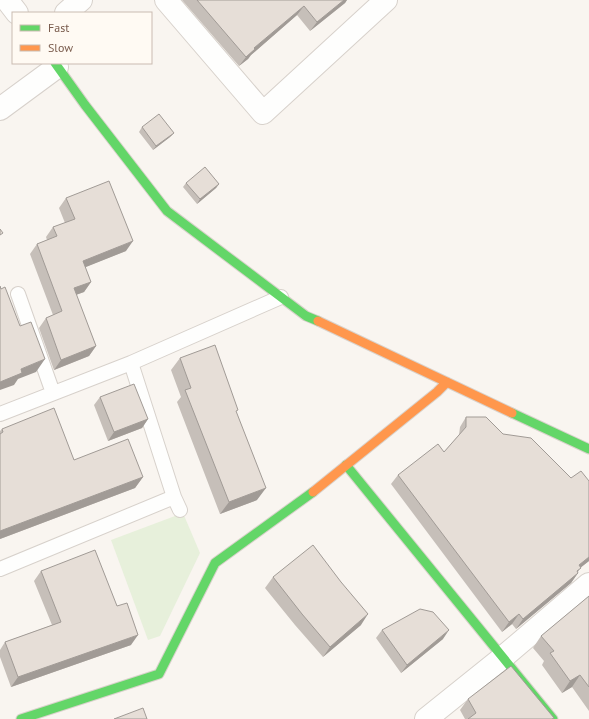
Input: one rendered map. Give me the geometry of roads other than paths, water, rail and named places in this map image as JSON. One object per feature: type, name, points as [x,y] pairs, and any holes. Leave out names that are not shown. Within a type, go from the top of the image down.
[{"type":"street","points":[[7,0],[16,12]]},
{"type":"street","points":[[67,12],[81,0]]},
{"type":"street","points":[[166,0],[263,113],[386,0]]},
{"type":"street","points":[[0,110],[56,65],[167,211],[306,316],[589,449]]},
{"type":"street","points":[[21,719],[160,674],[215,563],[317,489],[437,392],[447,382]]},
{"type":"street","points":[[346,465],[553,719]]},
{"type":"street","points":[[426,719],[502,658],[589,584]]},
{"type":"lane","points":[[18,294],[53,393]]},
{"type":"lane","points":[[0,414],[131,363],[281,297]]},
{"type":"lane","points":[[131,363],[174,497],[180,510]]},
{"type":"lane","points":[[0,569],[174,497]]}]
